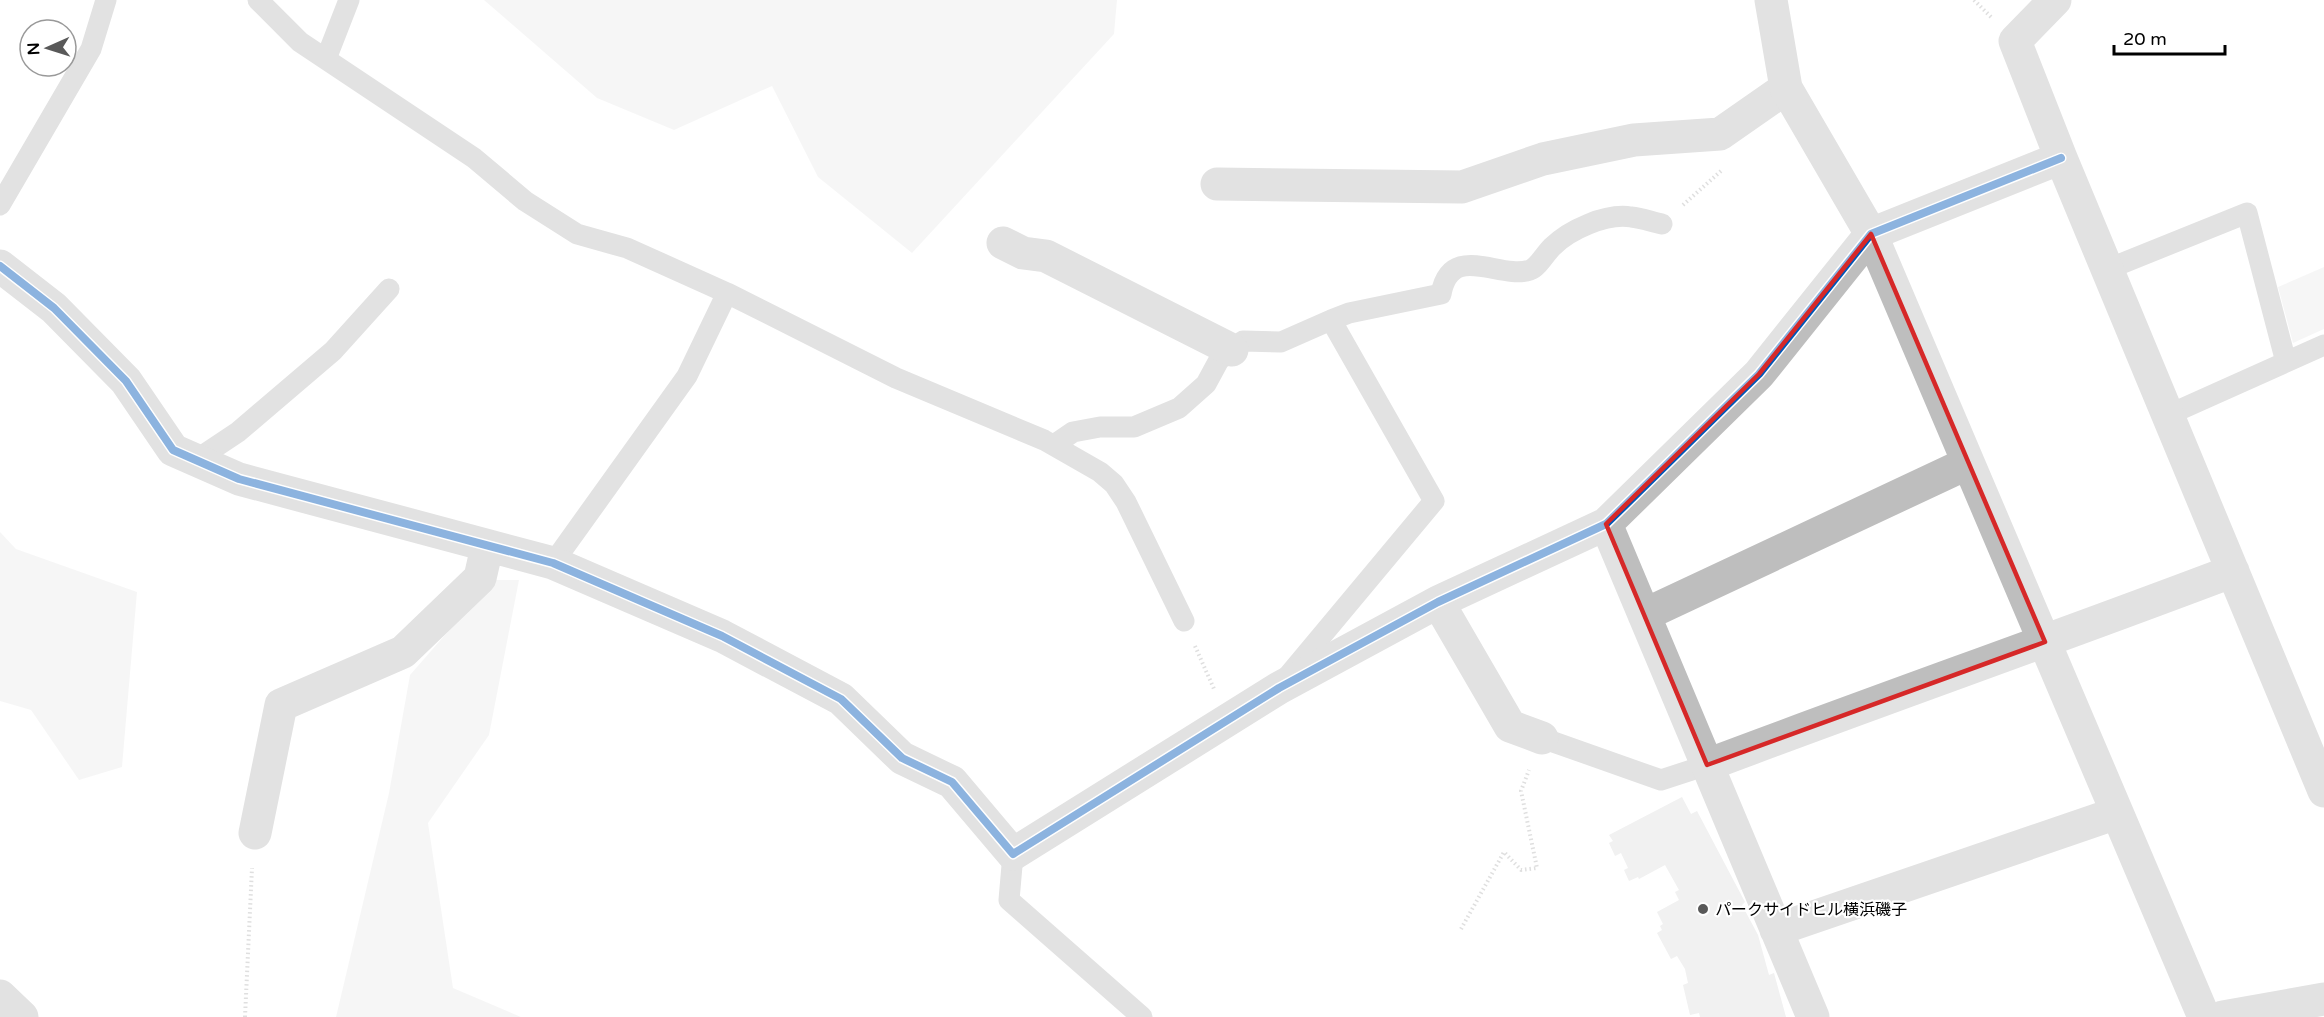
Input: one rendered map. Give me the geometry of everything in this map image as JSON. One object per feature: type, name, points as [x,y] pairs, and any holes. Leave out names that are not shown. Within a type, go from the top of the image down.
[{"type":"street","points":[[1771,0],[1786,88],[1871,234],[2204,1017]]},
{"type":"street","points":[[2055,0],[2015,41],[2061,158],[2323,786]]},
{"type":"street","points":[[1217,184],[1462,187],[1543,159],[1634,140],[1720,134],[1786,88]]},
{"type":"street","points":[[0,266],[54,308],[126,381],[173,450],[239,479],[553,563],[722,636],[841,699],[902,758],[952,782],[1012,854],[1279,687],[1438,602],[1606,524],[1759,374],[1871,234],[2061,158]]},
{"type":"street","points":[[1003,243],[1023,253],[1046,256],[1232,350]]},
{"type":"street","points":[[1644,615],[1968,463]]},
{"type":"street","points":[[1606,524],[1813,1017]]},
{"type":"street","points":[[255,833],[281,705],[403,652],[480,578],[487,547]]},
{"type":"street","points":[[1707,765],[1878,700],[2045,642],[2234,571]]},
{"type":"street","points":[[1438,602],[1510,726],[1542,738]]},
{"type":"street","points":[[1776,930],[2117,813]]},
{"type":"street","points":[[0,996],[22,1017]]},
{"type":"street","points":[[2223,1017],[2324,999]]},
{"type":"lane","points":[[0,205],[91,49],[106,0]]},
{"type":"lane","points":[[258,0],[300,42],[474,158],[525,201],[577,234],[627,248],[727,293],[896,378],[1054,446],[1100,472],[1114,484],[1126,502],[1184,621]]},
{"type":"lane","points":[[326,59],[349,0]]},
{"type":"lane","points":[[2108,269],[2247,213],[2286,362]]},
{"type":"lane","points":[[1054,446],[1074,432],[1100,428],[1134,427],[1179,408],[1206,384],[1219,360],[1243,341],[1281,342],[1349,313],[1442,294],[1444,278],[1455,268],[1471,266],[1521,272],[1532,269],[1553,245],[1586,225],[1608,218],[1630,216],[1662,224]]},
{"type":"lane","points":[[196,460],[238,432],[333,351],[389,289]]},
{"type":"lane","points":[[553,563],[687,376],[727,293]]},
{"type":"lane","points":[[1279,687],[1434,501],[1331,320]]},
{"type":"lane","points":[[2168,415],[2324,345]]},
{"type":"lane","points":[[1542,738],[1661,780],[1707,765]]},
{"type":"lane","points":[[1012,854],[1009,900],[1142,1017]]},
{"type":"path","points":[[1184,621],[1227,719]]},
{"type":"path","points":[[1461,929],[1504,852],[1521,870],[1537,868],[1521,791],[1542,738]]},
{"type":"path","points":[[245,1017],[255,833]]},
{"type":"highlighted area","points":[[1871,234],[2045,642],[1707,765],[1606,524],[1759,374]]},
{"type":"shaded area","points":[[484,0],[1117,0],[1114,34],[912,253],[818,177],[772,86],[674,130],[597,98]]},
{"type":"shaded area","points":[[2324,267],[2324,329],[2293,343],[2278,287]]},
{"type":"shaded area","points":[[0,532],[16,549],[137,592],[122,767],[79,780],[31,710],[0,701]]},
{"type":"shaded area","points":[[493,580],[519,580],[489,735],[428,823],[453,988],[521,1017],[336,1017],[389,793],[410,675]]},
{"type":"building","name":"パークサイドヒル横浜磯子","points":[[1682,797],[1691,814],[1697,811],[1745,902],[1742,905],[1758,935],[1769,975],[1774,973],[1786,1017],[1700,1017],[1699,1013],[1690,1015],[1683,985],[1688,983],[1685,969],[1677,956],[1671,959],[1657,933],[1662,930],[1660,926],[1663,924],[1657,912],[1679,900],[1675,892],[1679,890],[1665,865],[1639,879],[1638,877],[1629,881],[1624,870],[1628,868],[1621,853],[1615,856],[1609,843],[1613,841],[1609,835]]},
{"type":"cycle path","points":[[0,266],[54,308],[126,381],[173,450],[239,479],[553,563],[722,636],[841,699],[902,758],[952,782],[1013,854],[1279,688],[1438,602],[1606,524],[1759,374],[1871,234],[2061,158]]},
{"type":"place","name":"パークサイドヒル横浜磯子","points":[[1703,909]]}]
